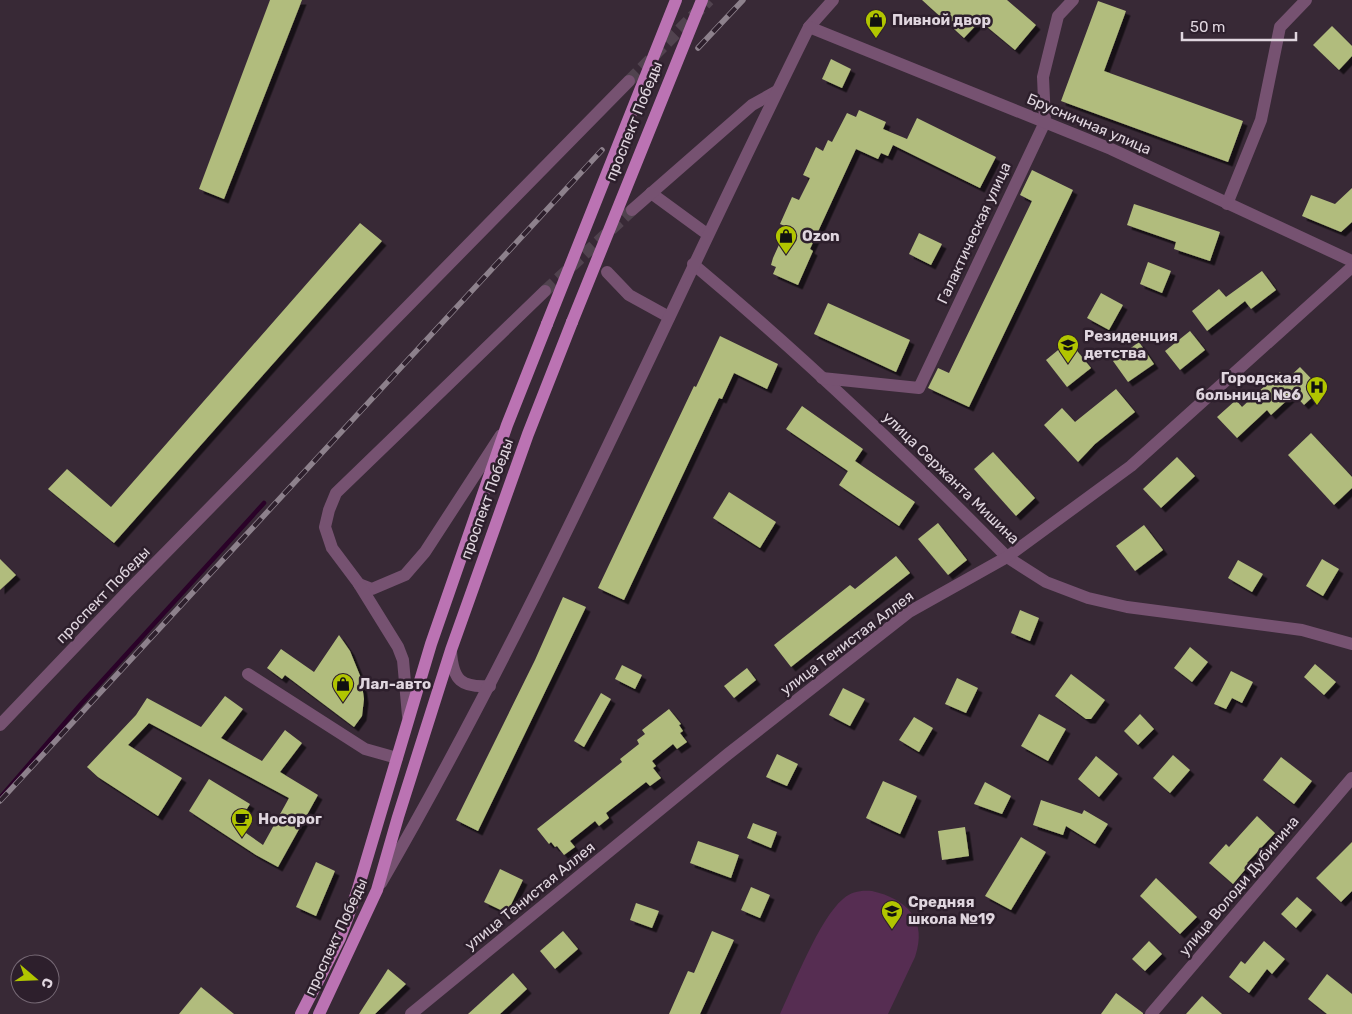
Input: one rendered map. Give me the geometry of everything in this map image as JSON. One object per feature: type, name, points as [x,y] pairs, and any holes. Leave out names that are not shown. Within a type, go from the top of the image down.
[{"type":"main road","name":"проспект Победы","points":[[301,1014],[340,938],[357,892],[431,644],[507,425],[676,0]]},
{"type":"main road","name":"проспект Победы","points":[[318,1014],[377,890],[450,650],[528,434],[702,0]]},
{"type":"street","points":[[377,890],[490,686],[808,27],[833,0]]},
{"type":"street","name":"Галактическая улица","points":[[822,378],[919,388],[1045,122],[1043,77],[1058,16],[1073,0]]},
{"type":"street","points":[[1227,204],[1261,120],[1280,27],[1306,0]]},
{"type":"street","name":"Брусничная улица","points":[[808,27],[1111,149],[1352,261]]},
{"type":"street","name":"проспект Победы","points":[[0,725],[128,591],[629,81]]},
{"type":"street","points":[[632,210],[752,105],[777,91]]},
{"type":"street","points":[[651,193],[707,234]]},
{"type":"street","name":"улица Сержанта Мишина","points":[[693,264],[772,330],[946,495],[1008,557],[1046,582],[1088,598],[1127,607],[1302,630],[1352,644]]},
{"type":"street","name":"улица Тенистая Аллея","points":[[411,1014],[721,760],[910,612],[1008,557],[1131,466],[1352,267]]},
{"type":"street","points":[[607,272],[629,295],[669,317]]},
{"type":"street","points":[[408,716],[403,660],[398,647],[359,584],[332,548],[325,527],[336,493],[545,291]]},
{"type":"street","points":[[359,584],[372,589],[405,576],[452,512],[507,425]]},
{"type":"street","points":[[450,650],[452,670],[460,682],[476,687],[490,686]]},
{"type":"street","points":[[248,674],[365,750],[396,758]]},
{"type":"street","name":"улица Володи Дубинина","points":[[1151,1014],[1352,778]]},
{"type":"shaded area","points":[[872,891],[895,899],[904,906],[912,913],[919,932],[915,957],[888,1014],[780,1014],[808,952],[834,908],[850,894]]},
{"type":"building","points":[[270,0],[302,0],[224,199],[199,189]]},
{"type":"building","points":[[922,0],[1007,0],[1036,25],[1015,50],[980,21],[964,38]]},
{"type":"building","points":[[1098,1],[1126,11],[1104,71],[1243,121],[1228,162],[1061,101]]},
{"type":"building","points":[[1332,26],[1352,46],[1352,56],[1339,70],[1313,45]]},
{"type":"building","points":[[831,59],[851,69],[842,88],[822,79]]},
{"type":"building","points":[[859,110],[886,122],[883,129],[907,139],[917,118],[996,157],[980,188],[893,145],[888,156],[881,153],[878,159],[856,149],[810,249],[813,251],[798,285],[773,274],[776,267],[771,265],[773,258],[787,227],[780,224],[792,197],[799,200],[810,178],[803,175],[816,147],[823,151],[828,140],[832,142],[847,113],[856,117]]},
{"type":"building","points":[[1032,170],[1073,190],[969,407],[928,388],[938,368],[949,373],[1032,201],[1020,195]]},
{"type":"building","points":[[1352,188],[1352,222],[1341,232],[1302,216],[1311,195],[1335,204]]},
{"type":"building","points":[[1134,204],[1220,232],[1210,261],[1174,249],[1176,242],[1127,225]]},
{"type":"building","points":[[360,223],[382,241],[114,543],[48,489],[67,469],[111,507]]},
{"type":"building","points":[[919,233],[942,244],[931,265],[909,254]]},
{"type":"building","points":[[1148,262],[1171,271],[1162,293],[1140,284]]},
{"type":"building","points":[[1262,271],[1276,290],[1251,309],[1245,301],[1207,331],[1192,311],[1219,289],[1226,297]]},
{"type":"building","points":[[1101,293],[1123,305],[1109,330],[1087,318]]},
{"type":"building","points":[[828,303],[910,340],[896,372],[814,334]]},
{"type":"building","points":[[1190,331],[1205,350],[1180,370],[1165,351]]},
{"type":"building","points":[[720,336],[778,364],[767,389],[734,373],[722,399],[719,398],[624,600],[598,588],[694,386],[696,387]]},
{"type":"building","name":"Резиденция детства","points":[[1069,341],[1091,368],[1067,387],[1046,360]]},
{"type":"building","points":[[1139,342],[1154,364],[1128,382],[1113,361]]},
{"type":"building","points":[[1300,367],[1321,389],[1304,405],[1294,394],[1271,415],[1267,410],[1237,438],[1217,417],[1236,400],[1242,407],[1280,372],[1286,380]]},
{"type":"building","points":[[1116,389],[1135,412],[1095,444],[1078,462],[1044,425],[1062,408],[1075,422]]},
{"type":"building","points":[[802,406],[863,449],[855,461],[915,502],[899,526],[839,485],[848,471],[786,429]]},
{"type":"building","points":[[1311,433],[1352,477],[1352,488],[1334,505],[1288,455]]},
{"type":"building","points":[[993,452],[1035,498],[1016,516],[974,469]]},
{"type":"building","points":[[1177,457],[1195,476],[1161,508],[1143,489]]},
{"type":"building","points":[[729,492],[776,522],[760,548],[713,518]]},
{"type":"building","points":[[938,523],[967,560],[948,575],[918,539]]},
{"type":"building","points":[[1144,525],[1163,550],[1135,571],[1116,546]]},
{"type":"building","points":[[896,556],[910,573],[791,667],[774,645],[850,585],[855,589]]},
{"type":"building","points":[[0,559],[16,575],[0,590]]},
{"type":"building","points":[[1322,559],[1339,569],[1323,596],[1306,586]]},
{"type":"building","points":[[1238,560],[1263,574],[1252,592],[1228,578]]},
{"type":"building","points":[[563,597],[586,607],[478,831],[456,820],[535,660]]},
{"type":"building","points":[[1020,610],[1039,618],[1030,641],[1011,633]]},
{"type":"building","points":[[339,635],[350,651],[361,678],[364,699],[362,716],[354,727],[285,675],[282,679],[267,668],[281,649],[314,672]]},
{"type":"building","points":[[1190,647],[1208,662],[1192,682],[1174,668]]},
{"type":"building","points":[[1315,664],[1336,682],[1324,695],[1304,677]]},
{"type":"building","points":[[622,665],[642,675],[635,689],[615,679]]},
{"type":"building","points":[[747,668],[756,680],[734,698],[724,686]]},
{"type":"building","points":[[1231,671],[1253,682],[1242,703],[1232,698],[1226,709],[1214,704]]},
{"type":"building","points":[[1071,674],[1105,700],[1091,719],[1086,719],[1055,696]]},
{"type":"building","points":[[957,678],[978,688],[966,713],[945,704]]},
{"type":"building","points":[[843,688],[865,699],[850,726],[829,715]]},
{"type":"building","points":[[601,693],[611,699],[584,747],[574,741]]},
{"type":"building","points":[[225,696],[243,709],[221,738],[262,761],[285,730],[302,743],[280,772],[318,795],[278,867],[256,855],[189,811],[209,779],[250,804],[236,826],[263,845],[289,798],[149,723],[128,745],[182,778],[158,816],[98,777],[87,767],[136,715],[147,698],[201,727]]},
{"type":"building","points":[[669,709],[681,724],[679,725],[683,731],[680,733],[687,742],[677,749],[673,744],[652,761],[656,766],[653,768],[661,778],[650,786],[646,782],[606,813],[609,818],[599,826],[595,821],[570,841],[575,847],[564,855],[557,846],[555,847],[551,842],[549,844],[537,829],[622,762],[620,759],[639,744],[637,740],[645,734],[642,730]]},
{"type":"building","points":[[1039,714],[1066,729],[1048,761],[1021,746]]},
{"type":"building","points":[[1140,714],[1154,729],[1138,745],[1124,731]]},
{"type":"building","points":[[914,717],[933,728],[919,752],[899,740]]},
{"type":"building","points":[[777,754],[798,764],[787,786],[766,777]]},
{"type":"building","points":[[1173,755],[1190,770],[1170,793],[1153,778]]},
{"type":"building","points":[[1096,756],[1118,774],[1099,797],[1078,779]]},
{"type":"building","points":[[1281,757],[1312,781],[1294,804],[1263,780]]},
{"type":"building","points":[[883,781],[917,796],[900,834],[866,818]]},
{"type":"building","points":[[985,782],[1011,796],[1002,814],[974,804]]},
{"type":"building","points":[[1041,800],[1082,814],[1084,810],[1108,824],[1095,844],[1066,826],[1063,835],[1033,825]]},
{"type":"building","points":[[1257,816],[1275,833],[1247,863],[1249,865],[1233,884],[1209,863],[1226,844],[1229,847]]},
{"type":"building","points":[[753,823],[777,832],[771,848],[747,838]]},
{"type":"building","points":[[965,827],[969,856],[942,860],[938,831]]},
{"type":"building","points":[[1021,837],[1046,852],[1011,910],[985,896]]},
{"type":"building","points":[[698,841],[739,855],[731,878],[690,863]]},
{"type":"building","points":[[1352,842],[1352,891],[1341,902],[1316,878]]},
{"type":"building","points":[[316,862],[335,871],[316,916],[296,907]]},
{"type":"building","points":[[500,869],[523,880],[507,913],[484,902]]},
{"type":"building","points":[[1156,878],[1197,917],[1180,934],[1140,896]]},
{"type":"building","points":[[751,887],[770,895],[760,918],[741,910]]},
{"type":"building","points":[[1297,897],[1312,910],[1296,928],[1281,914]]},
{"type":"building","points":[[636,903],[659,911],[652,928],[630,920]]},
{"type":"building","points":[[563,931],[578,949],[555,969],[540,951]]},
{"type":"building","points":[[712,931],[734,940],[700,1014],[669,1014],[688,971],[694,973]]},
{"type":"building","points":[[1149,941],[1162,954],[1145,971],[1132,959]]},
{"type":"building","points":[[1264,941],[1285,959],[1272,974],[1267,969],[1249,993],[1229,977],[1241,961],[1245,964]]},
{"type":"building","points":[[388,969],[406,984],[375,1014],[359,1014]]},
{"type":"building","points":[[513,973],[527,989],[500,1014],[468,1014]]},
{"type":"building","points":[[1327,974],[1352,994],[1352,1014],[1327,1014],[1308,999]]},
{"type":"building","points":[[201,987],[234,1014],[179,1014]]},
{"type":"building","points":[[1116,993],[1143,1013],[1143,1014],[1101,1014]]},
{"type":"building","points":[[1202,996],[1222,1014],[1186,1014]]},
{"type":"waterway","points":[[0,798],[81,704],[264,503]]},
{"type":"tunnel","points":[[629,81],[709,0]]},
{"type":"tunnel","points":[[545,291],[632,210]]},
{"type":"railway","points":[[698,48],[743,0]]},
{"type":"railway","points":[[0,801],[602,150]]},
{"type":"place","name":"Пивной двор","points":[[876,39]]},
{"type":"place","name":"Ozon","points":[[786,255]]},
{"type":"place","name":"Резиденция детства","points":[[1068,364]]},
{"type":"place","name":"Городская больница №6","points":[[1317,406]]},
{"type":"place","name":"Лал-авто","points":[[343,703]]},
{"type":"place","name":"Носорог","points":[[242,838]]},
{"type":"place","name":"Средняя школа №19","points":[[892,930]]}]
